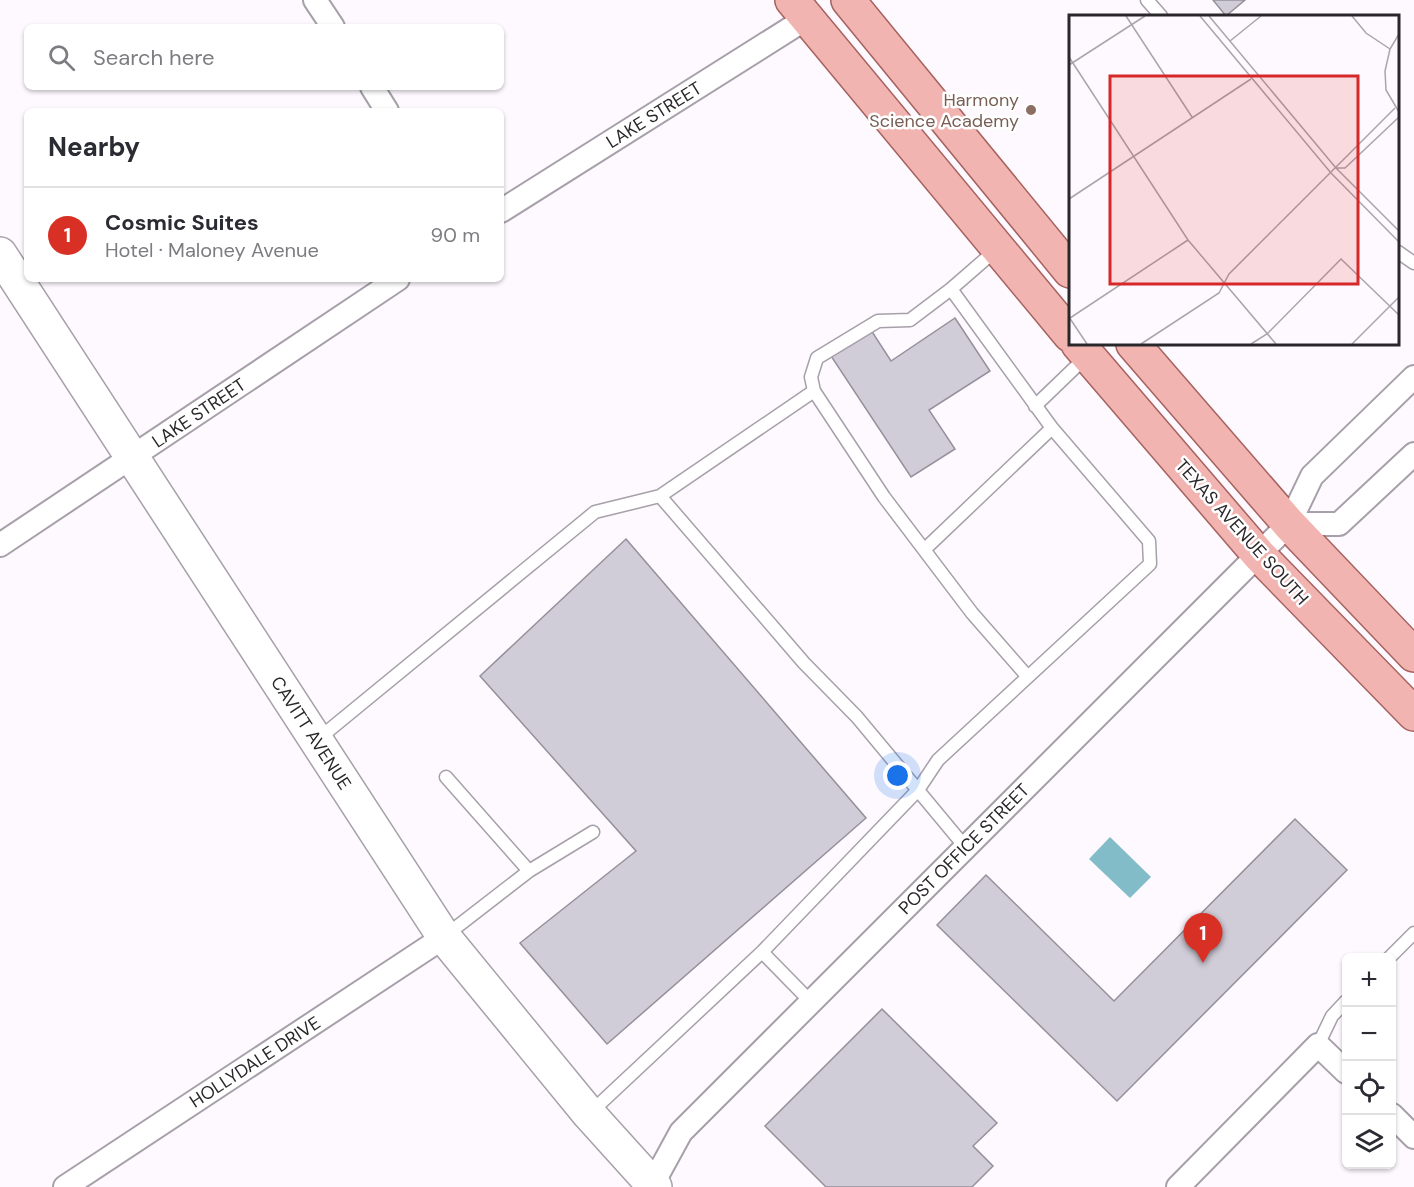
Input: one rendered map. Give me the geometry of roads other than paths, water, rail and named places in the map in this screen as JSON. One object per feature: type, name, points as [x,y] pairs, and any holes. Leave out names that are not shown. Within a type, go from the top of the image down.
[{"type":"main road","points":[[848,0],[1069,269]]},
{"type":"main road","name":"TEXAS AVENUE SOUTH","points":[[799,9],[1069,333]]},
{"type":"main road","name":"TEXAS AVENUE SOUTH","points":[[1079,345],[1259,555],[1414,714]]},
{"type":"main road","points":[[1135,345],[1289,524],[1414,655]]},
{"type":"street","points":[[315,0],[331,24]]},
{"type":"street","name":"LAKE STREET","points":[[504,209],[799,9]]},
{"type":"street","points":[[374,90],[385,108]]},
{"type":"street","name":"CAVITT AVENUE","points":[[0,254],[444,937],[589,1114],[653,1186]]},
{"type":"street","name":"LAKE STREET","points":[[0,545],[394,282]]},
{"type":"street","name":"POST OFFICE STREET","points":[[653,1186],[681,1132],[1259,555],[1289,524],[1312,476],[1414,377]]},
{"type":"street","points":[[1289,524],[1339,524],[1414,454]]},
{"type":"street","name":"HOLLYDALE DRIVE","points":[[65,1187],[444,937]]},
{"type":"street","points":[[1178,1187],[1318,1045],[1342,1067]]},
{"type":"street","points":[[1396,1119],[1414,1137]]},
{"type":"lane","points":[[1148,0],[1160,15]]},
{"type":"lane","points":[[998,248],[951,289],[910,320],[878,321],[817,358],[811,377],[814,391],[884,497],[972,613],[1027,676]]},
{"type":"lane","points":[[1399,253],[1414,263]]},
{"type":"lane","points":[[589,1114],[762,952],[918,790],[938,760],[1150,564],[1149,541],[1052,428],[951,289]]},
{"type":"lane","points":[[1035,406],[1079,345]]},
{"type":"lane","points":[[316,741],[595,512],[660,496],[814,391]]},
{"type":"lane","points":[[925,549],[1052,428]]},
{"type":"lane","points":[[660,496],[804,663],[857,717],[966,848]]},
{"type":"lane","points":[[446,777],[529,871]]},
{"type":"lane","points":[[444,937],[529,871],[593,832]]},
{"type":"lane","points":[[1393,953],[1414,933]]},
{"type":"lane","points":[[762,952],[811,1002]]},
{"type":"lane","points":[[1318,1045],[1332,1016],[1342,1006]]},
{"type":"water","points":[[1110,837],[1151,877],[1130,898],[1089,859]]},
{"type":"place","name":"Harmony Science Academy","points":[[1031,110]]},
{"type":"place","name":"Cosmic Suites","points":[[1203,963]]}]
